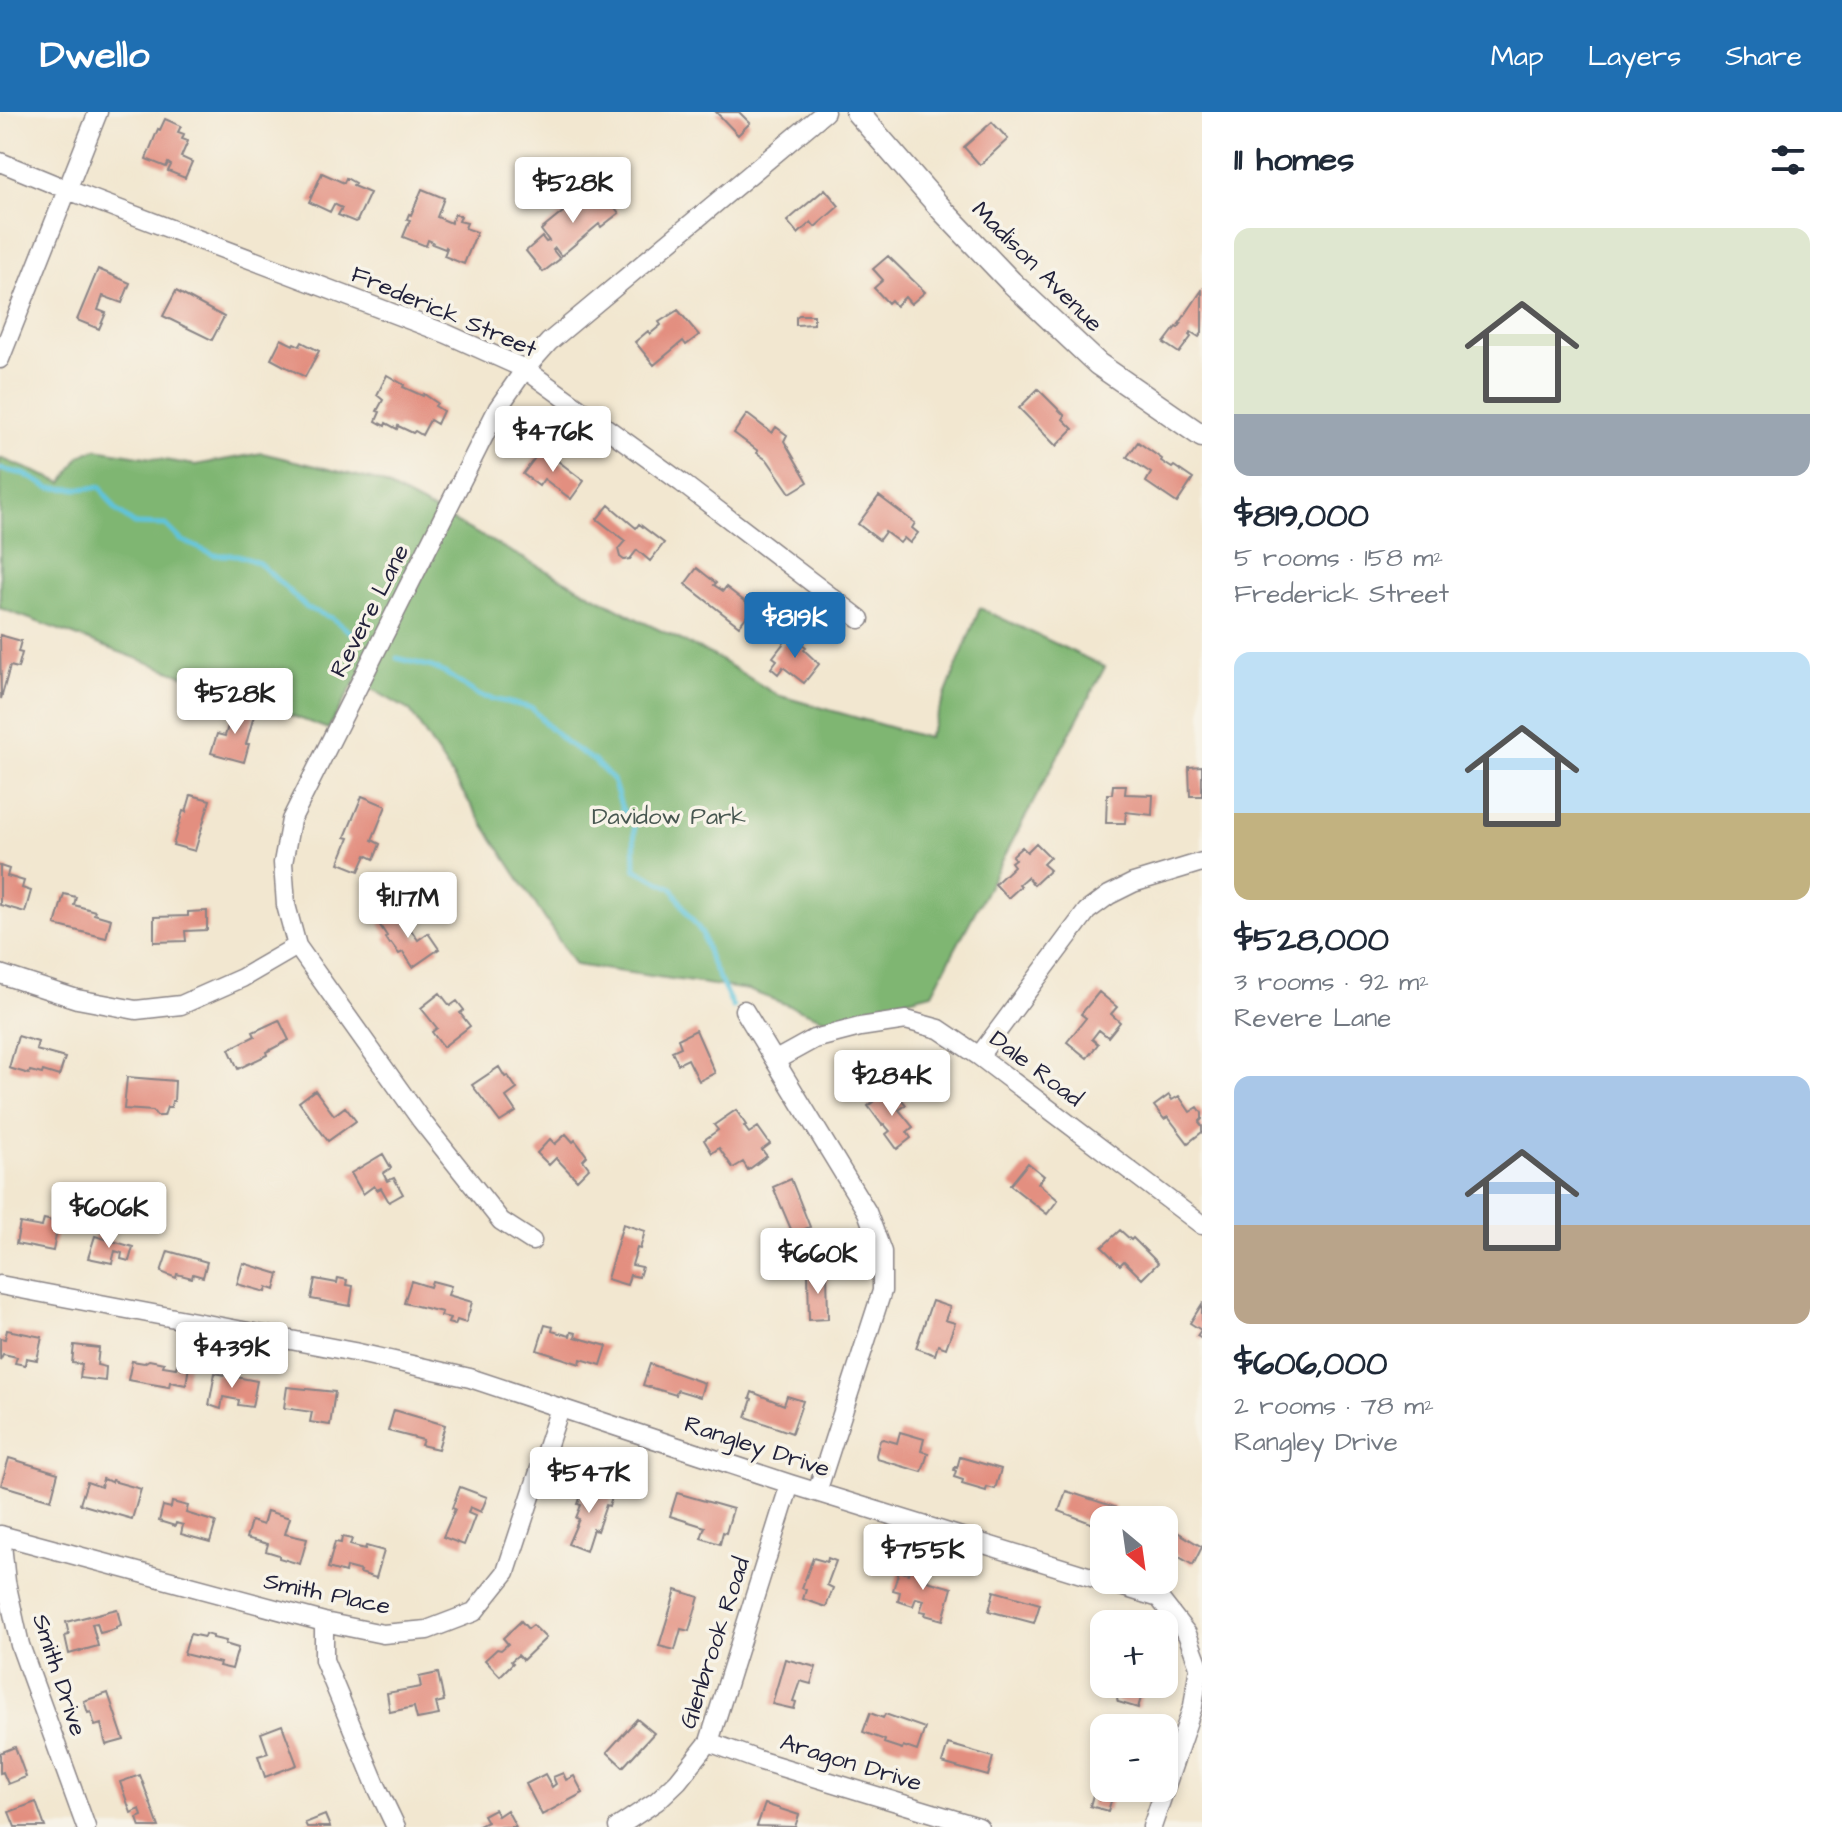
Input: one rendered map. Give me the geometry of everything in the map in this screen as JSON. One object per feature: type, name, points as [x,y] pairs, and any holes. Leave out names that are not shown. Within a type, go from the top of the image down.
[{"type":"street","points":[[0,359],[98,112]]},
{"type":"street","name":"Revere Lane","points":[[532,1241],[501,1221],[421,1120],[297,946],[286,905],[283,863],[291,820],[498,408],[525,369],[549,342],[825,112]]},
{"type":"street","name":"Madison Avenue","points":[[857,112],[944,212],[1011,282],[1098,364],[1201,434]]},
{"type":"street","name":"Frederick Street","points":[[0,162],[447,334],[525,369],[682,483],[860,619]]},
{"type":"street","points":[[979,1056],[1087,911],[1133,883],[1202,862]]},
{"type":"street","points":[[0,974],[77,999],[136,1010],[181,1005],[242,978],[297,946]]},
{"type":"street","points":[[744,1010],[867,1212],[882,1252],[882,1291],[817,1492]]},
{"type":"street","name":"Dale Road","points":[[776,1060],[814,1039],[860,1027],[906,1020],[939,1029],[1202,1225]]},
{"type":"street","name":"Rangley Drive","points":[[0,1285],[354,1352],[470,1378],[790,1484],[1159,1598],[1187,1634],[1199,1666],[1193,1706],[1152,1827]]},
{"type":"street","name":"Smith Place","points":[[0,1535],[324,1622],[383,1634],[427,1630],[474,1612],[506,1572],[560,1408]]},
{"type":"street","name":"Glenbrook Road","points":[[618,1827],[668,1791],[709,1742],[790,1484]]},
{"type":"street","name":"Smith Drive","points":[[0,1535],[6,1582],[20,1645],[86,1827]]},
{"type":"street","points":[[324,1622],[324,1660],[396,1827]]},
{"type":"street","name":"Aragon Drive","points":[[709,1742],[758,1760],[979,1827]]},
{"type":"green space","name":"Davidow Park","points":[[96,449],[195,465],[262,453],[378,481],[641,621],[714,656],[777,695],[928,738],[980,608],[1105,667],[932,993],[827,1020],[748,990],[575,965],[410,711],[356,680],[328,729],[0,608],[0,458],[63,483],[80,456]]},
{"type":"building","points":[[716,112],[739,112],[750,123],[738,135]]},
{"type":"building","points":[[165,119],[181,126],[178,132],[184,134],[182,139],[188,141],[181,157],[192,162],[185,178],[168,171],[171,165],[168,163],[166,167],[146,159]]},
{"type":"building","points":[[992,122],[1008,139],[980,165],[964,147]]},
{"type":"building","points":[[322,173],[344,183],[346,178],[355,183],[353,186],[370,193],[357,221],[338,215],[342,208],[334,204],[330,212],[309,202]]},
{"type":"building","points":[[593,180],[619,213],[601,227],[599,224],[561,256],[555,248],[553,250],[560,259],[543,272],[526,251],[542,237],[549,241],[541,230]]},
{"type":"building","points":[[422,189],[444,198],[437,217],[451,223],[455,214],[461,216],[459,221],[467,223],[465,228],[477,232],[464,264],[444,256],[446,247],[428,240],[426,246],[403,237],[410,220],[407,219]]},
{"type":"building","points":[[825,189],[839,206],[815,227],[811,222],[798,234],[787,221]]},
{"type":"building","points":[[888,256],[925,292],[911,304],[905,297],[896,306],[891,300],[888,303],[874,288],[883,280],[873,269]]},
{"type":"building","points":[[98,269],[130,283],[122,303],[103,296],[98,310],[106,313],[99,329],[77,320]]},
{"type":"building","points":[[1202,290],[1202,333],[1199,337],[1191,332],[1191,337],[1179,353],[1164,343],[1181,324]]},
{"type":"building","points":[[176,291],[224,317],[212,340],[163,316]]},
{"type":"building","points":[[678,310],[699,335],[686,345],[683,341],[654,365],[635,342],[648,331],[650,334],[661,325],[659,322]]},
{"type":"building","points":[[799,315],[814,315],[814,324],[796,325]]},
{"type":"building","points":[[281,339],[300,346],[302,342],[319,351],[305,377],[271,359]]},
{"type":"building","points":[[387,375],[403,387],[424,394],[437,403],[435,406],[443,411],[437,424],[430,420],[422,435],[376,421],[383,400],[377,395]]},
{"type":"building","points":[[1038,389],[1065,416],[1063,419],[1073,429],[1056,446],[1019,408]]},
{"type":"building","points":[[747,414],[772,433],[776,427],[787,435],[784,441],[808,482],[790,493],[768,461],[734,433]]},
{"type":"building","points":[[1138,442],[1161,461],[1193,479],[1177,503],[1146,482],[1151,473],[1127,457]]},
{"type":"building","points":[[543,447],[584,481],[571,499],[544,479],[539,486],[523,474]]},
{"type":"building","points":[[879,496],[915,523],[912,528],[918,533],[910,543],[904,538],[900,543],[885,532],[879,540],[858,524]]},
{"type":"building","points":[[609,505],[636,528],[639,524],[664,543],[650,561],[637,550],[630,559],[620,557],[618,549],[625,541],[597,519]]},
{"type":"building","points":[[697,568],[716,583],[714,585],[723,591],[726,587],[753,608],[739,626],[685,584]]},
{"type":"building","points":[[0,635],[21,641],[18,652],[22,653],[18,668],[10,666],[1,699]]},
{"type":"building","points":[[790,635],[806,647],[804,650],[819,664],[804,683],[783,667],[778,674],[771,668],[777,660],[773,657]]},
{"type":"building","points":[[234,706],[255,712],[244,762],[211,753],[217,734],[225,736]]},
{"type":"building","points":[[1202,766],[1202,796],[1190,796],[1189,767]]},
{"type":"building","points":[[1113,785],[1126,785],[1125,794],[1153,795],[1152,815],[1126,812],[1125,823],[1106,823],[1107,794],[1112,794]]},
{"type":"building","points":[[191,795],[210,800],[195,851],[173,845]]},
{"type":"building","points":[[362,796],[386,806],[372,840],[380,844],[374,859],[366,855],[359,871],[339,863],[349,838],[345,837]]},
{"type":"building","points":[[1036,843],[1050,857],[1043,864],[1050,870],[1034,885],[1027,877],[1008,898],[995,884],[1014,866],[1012,856],[1022,847],[1027,852]]},
{"type":"building","points":[[0,866],[9,869],[7,876],[24,881],[22,888],[31,891],[25,912],[0,905]]},
{"type":"building","points":[[64,894],[76,897],[74,905],[111,919],[106,938],[55,925]]},
{"type":"building","points":[[207,911],[207,930],[185,931],[186,941],[154,942],[154,917],[188,916],[188,912]]},
{"type":"building","points":[[398,911],[418,940],[428,933],[439,949],[413,967],[403,952],[399,954],[389,944],[379,924]]},
{"type":"building","points":[[1099,992],[1117,1007],[1111,1014],[1120,1022],[1108,1037],[1099,1030],[1092,1039],[1098,1044],[1087,1058],[1067,1042],[1086,1018],[1081,1014]]},
{"type":"building","points":[[440,993],[450,1006],[457,1001],[464,1010],[460,1013],[470,1026],[443,1047],[432,1032],[437,1028],[421,1008]]},
{"type":"building","points":[[279,1020],[289,1040],[238,1069],[229,1049],[255,1036],[253,1032]]},
{"type":"building","points":[[696,1030],[715,1073],[699,1081],[688,1059],[678,1064],[672,1051],[681,1047],[678,1039]]},
{"type":"building","points":[[18,1036],[38,1042],[36,1050],[65,1058],[59,1076],[43,1071],[42,1074],[30,1071],[29,1074],[9,1068]]},
{"type":"building","points":[[499,1067],[517,1089],[506,1097],[516,1112],[500,1122],[472,1085]]},
{"type":"building","points":[[127,1077],[175,1081],[174,1101],[171,1107],[167,1107],[164,1116],[157,1116],[153,1111],[124,1109]]},
{"type":"building","points":[[315,1090],[334,1115],[345,1107],[356,1121],[328,1141],[299,1102]]},
{"type":"building","points":[[885,1092],[892,1100],[898,1095],[906,1105],[899,1110],[913,1127],[907,1132],[911,1138],[897,1149],[886,1134],[890,1131],[868,1106]]},
{"type":"building","points":[[1169,1095],[1172,1100],[1179,1096],[1190,1112],[1198,1107],[1202,1113],[1199,1122],[1202,1132],[1188,1143],[1168,1117],[1164,1119],[1154,1106]]},
{"type":"building","points":[[736,1110],[749,1133],[758,1127],[770,1144],[762,1150],[767,1156],[748,1170],[743,1162],[733,1168],[719,1148],[712,1153],[704,1140],[718,1130],[714,1125]]},
{"type":"building","points":[[566,1134],[587,1156],[583,1160],[589,1168],[577,1180],[556,1158],[549,1165],[537,1153],[550,1139],[555,1144]]},
{"type":"building","points":[[383,1154],[391,1168],[383,1173],[387,1181],[394,1178],[403,1194],[389,1202],[381,1188],[377,1190],[374,1186],[363,1194],[351,1173]]},
{"type":"building","points":[[1028,1163],[1044,1176],[1038,1183],[1058,1200],[1047,1214],[1010,1185]]},
{"type":"building","points":[[791,1179],[810,1227],[793,1234],[773,1187]]},
{"type":"building","points":[[44,1219],[56,1222],[53,1251],[16,1244],[20,1223],[42,1227]]},
{"type":"building","points":[[623,1224],[645,1231],[632,1265],[642,1267],[639,1277],[630,1275],[627,1285],[607,1279]]},
{"type":"building","points":[[1120,1230],[1131,1240],[1133,1238],[1158,1263],[1142,1279],[1124,1261],[1120,1265],[1102,1247]]},
{"type":"building","points":[[95,1236],[133,1247],[129,1261],[121,1259],[122,1253],[115,1251],[112,1263],[88,1258]]},
{"type":"building","points":[[168,1251],[207,1262],[203,1277],[177,1274],[176,1278],[161,1272]]},
{"type":"building","points":[[243,1263],[279,1274],[275,1290],[267,1287],[266,1292],[237,1284]]},
{"type":"building","points":[[827,1271],[828,1319],[809,1320],[808,1272]]},
{"type":"building","points":[[338,1278],[347,1280],[346,1285],[353,1286],[350,1306],[311,1299],[315,1279],[337,1283]]},
{"type":"building","points":[[411,1281],[430,1287],[432,1281],[451,1286],[448,1295],[472,1302],[466,1323],[457,1320],[455,1325],[448,1323],[450,1318],[441,1316],[442,1312],[404,1303]]},
{"type":"building","points":[[932,1301],[950,1307],[945,1320],[955,1323],[946,1348],[938,1345],[935,1355],[916,1348]]},
{"type":"building","points":[[1202,1304],[1202,1339],[1197,1336],[1201,1330],[1190,1323]]},
{"type":"building","points":[[545,1325],[553,1327],[552,1331],[570,1336],[571,1332],[576,1333],[575,1337],[607,1346],[601,1365],[581,1359],[580,1364],[537,1350]]},
{"type":"building","points":[[7,1330],[42,1337],[37,1360],[26,1358],[25,1365],[15,1363],[17,1357],[3,1354],[0,1360],[0,1338],[5,1339]]},
{"type":"building","points":[[74,1345],[99,1348],[97,1365],[106,1367],[105,1381],[80,1378],[82,1364],[72,1363]]},
{"type":"building","points":[[149,1360],[176,1368],[177,1364],[189,1366],[186,1385],[170,1382],[169,1387],[128,1380],[132,1361],[144,1363]]},
{"type":"building","points":[[650,1364],[704,1383],[700,1397],[677,1390],[676,1395],[643,1385]]},
{"type":"building","points":[[215,1373],[257,1381],[252,1407],[238,1405],[239,1400],[223,1397],[221,1409],[209,1405]]},
{"type":"building","points":[[287,1387],[335,1392],[330,1425],[310,1422],[312,1412],[284,1408]]},
{"type":"building","points":[[752,1392],[784,1405],[787,1396],[803,1401],[792,1433],[746,1417]]},
{"type":"building","points":[[394,1410],[445,1425],[438,1449],[421,1445],[423,1440],[388,1431]]},
{"type":"building","points":[[900,1432],[924,1439],[921,1451],[928,1453],[922,1472],[877,1459],[880,1440],[897,1443]]},
{"type":"building","points":[[960,1457],[1001,1469],[995,1489],[987,1487],[986,1491],[962,1484],[963,1480],[954,1477]]},
{"type":"building","points":[[9,1458],[58,1473],[51,1500],[1,1485]]},
{"type":"building","points":[[103,1479],[141,1489],[132,1519],[80,1504],[87,1482],[101,1487]]},
{"type":"building","points":[[585,1484],[613,1494],[597,1531],[593,1529],[586,1551],[568,1544],[579,1519],[576,1518],[581,1505],[578,1504]]},
{"type":"building","points":[[460,1487],[487,1497],[481,1512],[470,1507],[468,1513],[475,1516],[464,1545],[443,1537]]},
{"type":"building","points":[[1066,1491],[1112,1506],[1090,1506],[1090,1523],[1059,1511]]},
{"type":"building","points":[[677,1493],[733,1509],[720,1544],[701,1538],[705,1527],[670,1516]]},
{"type":"building","points":[[172,1502],[188,1506],[186,1513],[216,1522],[210,1542],[181,1534],[183,1525],[159,1521],[163,1506],[171,1508]]},
{"type":"building","points":[[267,1511],[290,1518],[285,1534],[307,1539],[300,1564],[266,1551],[268,1544],[246,1538],[251,1521],[263,1525]]},
{"type":"building","points":[[1178,1532],[1202,1547],[1193,1565],[1178,1556]]},
{"type":"building","points":[[342,1537],[352,1539],[350,1545],[384,1551],[376,1578],[346,1567],[345,1573],[328,1568],[335,1542],[341,1543]]},
{"type":"building","points":[[813,1558],[836,1561],[827,1585],[833,1588],[826,1607],[803,1599],[806,1590],[802,1588]]},
{"type":"building","points":[[910,1566],[930,1572],[927,1581],[952,1588],[943,1620],[920,1611],[924,1600],[916,1598],[913,1606],[898,1601],[900,1592],[893,1590],[899,1571],[908,1574]]},
{"type":"building","points":[[676,1590],[699,1597],[689,1631],[681,1629],[675,1650],[659,1646]]},
{"type":"building","points":[[994,1591],[1040,1604],[1034,1623],[989,1611]]},
{"type":"building","points":[[117,1609],[121,1625],[100,1633],[97,1623],[92,1624],[98,1646],[69,1654],[66,1622]]},
{"type":"building","points":[[521,1621],[528,1629],[533,1625],[546,1638],[523,1660],[518,1655],[500,1676],[485,1660],[508,1644],[503,1638]]},
{"type":"building","points":[[190,1634],[213,1636],[238,1648],[232,1669],[184,1654]]},
{"type":"building","points":[[785,1659],[816,1667],[811,1684],[800,1681],[793,1701],[796,1702],[794,1709],[772,1704]]},
{"type":"building","points":[[438,1673],[444,1701],[436,1703],[439,1715],[417,1719],[414,1707],[390,1712],[387,1693],[421,1687],[419,1677]]},
{"type":"building","points":[[108,1693],[124,1740],[106,1745],[101,1724],[95,1726],[84,1701]]},
{"type":"building","points":[[1118,1698],[1141,1698],[1138,1708]]},
{"type":"building","points":[[870,1713],[883,1718],[885,1714],[925,1728],[917,1751],[884,1743],[885,1740],[863,1732]]},
{"type":"building","points":[[637,1719],[654,1733],[623,1767],[607,1752]]},
{"type":"building","points":[[282,1725],[297,1765],[265,1777],[258,1756],[268,1753],[261,1733]]},
{"type":"building","points":[[948,1744],[993,1757],[988,1776],[942,1763]]},
{"type":"building","points":[[15,1747],[26,1777],[8,1784],[3,1772],[0,1773],[0,1753]]},
{"type":"building","points":[[563,1773],[566,1780],[574,1776],[583,1793],[542,1815],[526,1784],[545,1774],[552,1787],[556,1784],[553,1777]]},
{"type":"building","points":[[140,1775],[159,1827],[140,1827],[137,1818],[142,1816],[140,1809],[131,1813],[120,1782]]},
{"type":"building","points":[[36,1802],[45,1827],[15,1827],[9,1812]]},
{"type":"building","points":[[1091,1802],[1111,1802],[1108,1811],[1090,1806]]},
{"type":"building","points":[[765,1804],[799,1815],[795,1827],[757,1826]]},
{"type":"building","points":[[494,1809],[498,1816],[507,1810],[516,1827],[477,1827],[487,1822],[483,1815]]},
{"type":"building","points":[[325,1815],[330,1827],[307,1827],[305,1823]]},
{"type":"waterway","points":[[0,469],[24,474],[50,488],[100,487],[117,511],[135,524],[166,525],[181,540],[214,555],[237,555],[259,563],[307,608],[332,618],[358,638]]},
{"type":"waterway","points":[[397,658],[432,667],[480,696],[532,708],[568,744],[594,761],[613,780],[622,809],[634,823],[635,869],[672,888],[702,933],[710,960],[733,1007]]}]
